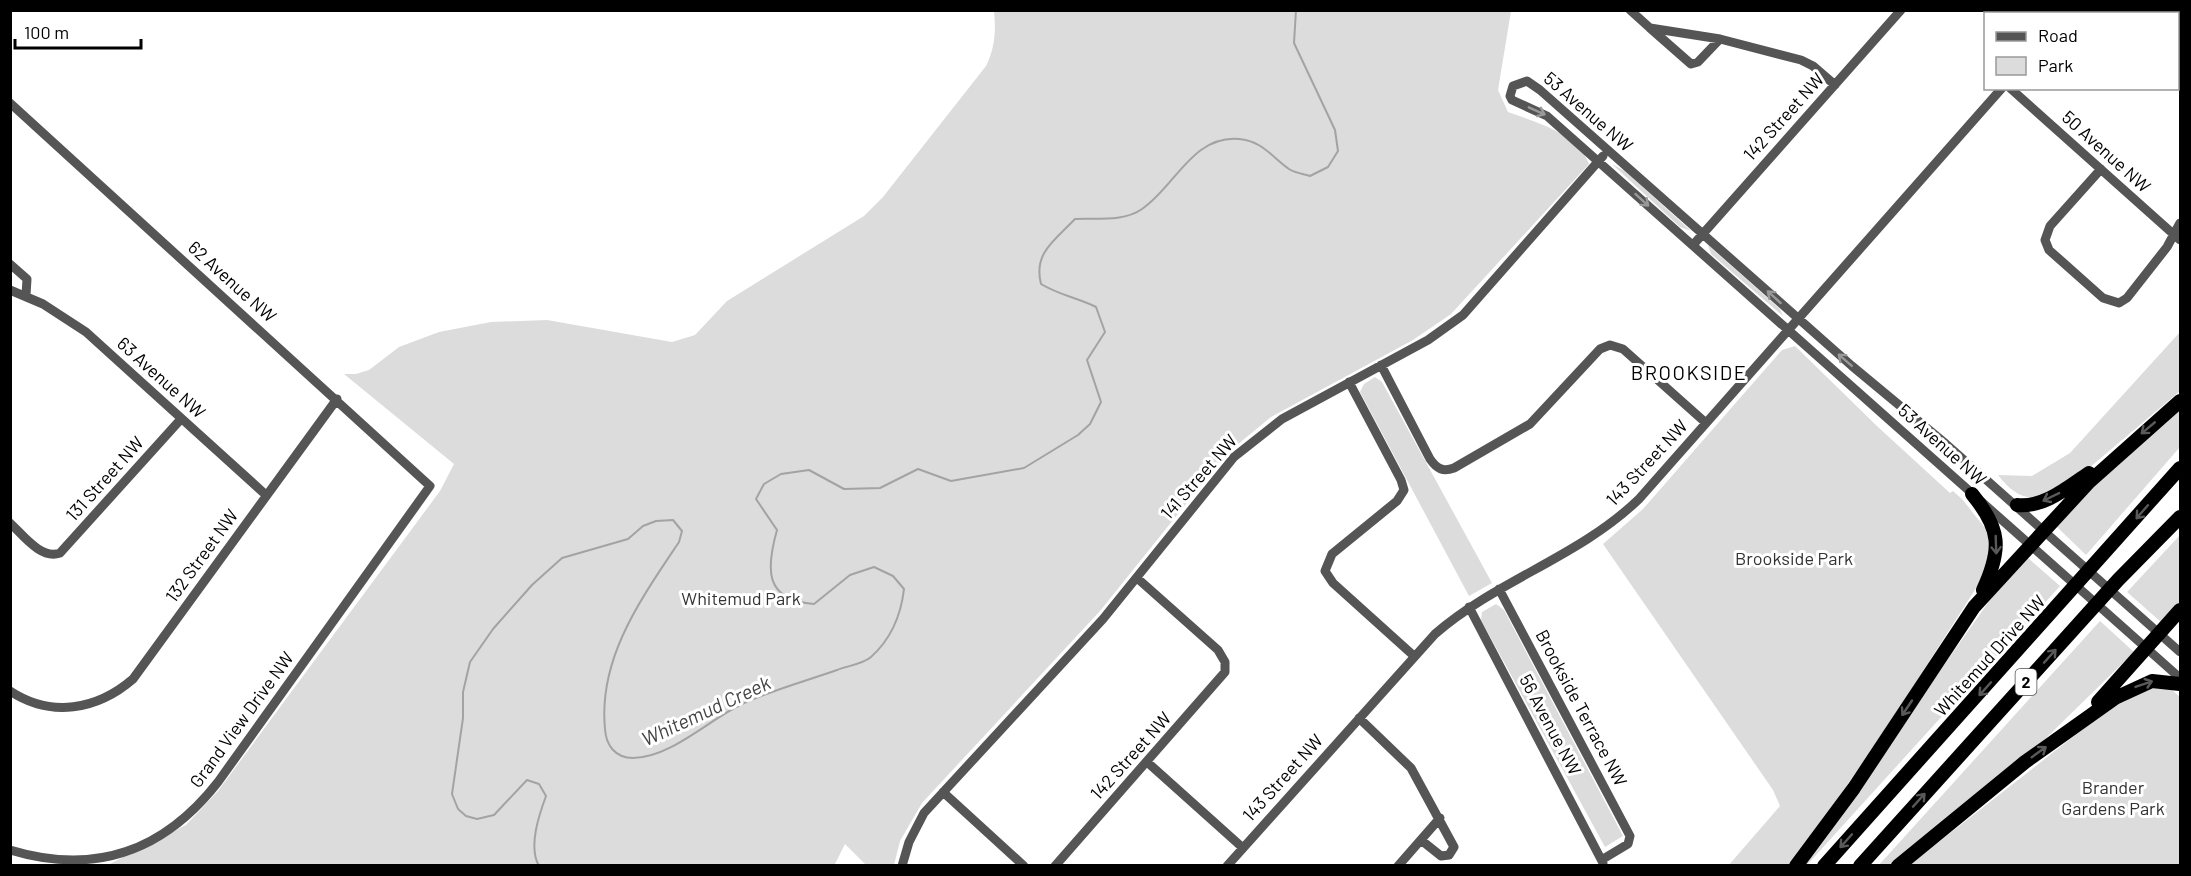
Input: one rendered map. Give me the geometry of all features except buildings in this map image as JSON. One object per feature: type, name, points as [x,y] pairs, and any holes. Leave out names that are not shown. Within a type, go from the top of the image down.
[{"type":"highway","points":[[1974,607],[2044,529],[2116,456],[2181,401]]},
{"type":"highway","points":[[2017,506],[2032,505],[2064,490],[2116,456]]},
{"type":"highway","name":"Whitemud Drive NW","points":[[1824,866],[2181,468]]},
{"type":"highway","points":[[1796,866],[1854,788],[1974,607],[1993,568],[1997,553],[1993,526],[1972,494]]},
{"type":"highway","name":"2","points":[[1860,866],[2178,517]]},
{"type":"highway","points":[[2077,725],[2161,635],[2181,610]]},
{"type":"highway","points":[[1899,866],[2025,762],[2115,698],[2144,683],[2160,681],[2181,684]]},
{"type":"street","points":[[1630,10],[1691,64],[1698,62],[1720,39]]},
{"type":"street","name":"142 Street NW","points":[[1693,245],[1901,10]]},
{"type":"street","points":[[1650,28],[1720,39],[1801,60],[1813,66],[1835,85]]},
{"type":"street","name":"53 Avenue NW","points":[[2181,652],[2044,529],[1798,319],[1532,83],[1522,81],[1514,86],[1510,96],[1512,100],[1547,116],[2181,678]]},
{"type":"street","name":"143 Street NW","points":[[1227,866],[1414,656],[1469,607],[1564,554],[1609,525],[1639,499],[2000,90]]},
{"type":"street","name":"50 Avenue NW","points":[[2012,90],[2177,237]]},
{"type":"street","name":"62 Avenue NW","points":[[10,104],[430,486]]},
{"type":"street","name":"141 Street NW","points":[[902,866],[917,823],[1098,625],[1234,457],[1282,419],[1428,340],[1463,315],[1608,150]]},
{"type":"street","points":[[2101,169],[2050,226],[2045,236],[2047,247],[2107,300],[2119,303],[2127,298],[2177,237],[2181,223]]},
{"type":"street","points":[[10,264],[27,279],[26,295]]},
{"type":"street","name":"63 Avenue NW","points":[[10,290],[26,295],[86,332],[267,495]]},
{"type":"street","points":[[1381,365],[1430,459],[1440,469],[1454,468],[1521,430],[1545,411],[1600,349],[1610,345],[1623,348],[1706,423]]},
{"type":"street","points":[[1349,382],[1401,480],[1404,490],[1397,501],[1332,554],[1325,571],[1333,583],[1414,656]]},
{"type":"street","name":"132 Street NW","points":[[10,691],[46,706],[75,707],[105,699],[133,679],[337,399]]},
{"type":"street","name":"131 Street NW","points":[[10,523],[41,551],[51,555],[60,553],[181,419]]},
{"type":"street","name":"Grand View Drive NW","points":[[10,850],[47,860],[93,860],[133,850],[157,839],[183,821],[218,782],[430,486]]},
{"type":"street","name":"142 Street NW","points":[[1056,866],[1221,680],[1226,666],[1218,650],[1137,578]]},
{"type":"street","name":"Brookside Terrace NW","points":[[1499,589],[1630,836],[1629,843],[1603,862]]},
{"type":"street","name":"56 Avenue NW","points":[[1469,607],[1603,862]]},
{"type":"street","points":[[1359,718],[1411,768],[1453,843],[1451,853],[1438,855],[1421,840]]},
{"type":"street","points":[[1147,762],[1243,848]]},
{"type":"street","points":[[943,792],[1024,866]]},
{"type":"street","points":[[1398,866],[1440,818]]},
{"type":"green space","name":"Whitemud Park","points":[[994,11],[1511,11],[1498,90],[1508,112],[1555,130],[1566,137],[1576,144],[1589,164],[1451,314],[1413,340],[1271,417],[1226,454],[1100,611],[922,803],[900,841],[894,865],[866,865],[845,844],[834,866],[106,866],[186,825],[218,791],[440,491],[454,464],[344,374],[356,374],[369,370],[399,347],[439,332],[491,322],[547,320],[672,342],[695,335],[727,301],[864,216],[883,197],[986,66],[994,39]]},
{"type":"green space","points":[[1612,164],[1625,171],[1691,231],[1680,227]]},
{"type":"green space","points":[[1708,245],[1780,309],[1783,316],[1711,254]]},
{"type":"green space","points":[[2180,332],[2180,391],[2089,468],[2038,499],[2025,497],[2006,485],[1998,475],[2032,476],[2070,453]]},
{"type":"green space","name":"Brookside Park","points":[[1795,346],[1950,493],[1953,491],[1962,499],[1985,528],[1990,543],[1987,571],[1893,718],[1819,826],[1788,865],[1728,866],[1780,806],[1773,790],[1603,544],[1643,509],[1782,350]]},
{"type":"green space","points":[[1375,377],[1382,382],[1492,583],[1469,596],[1360,392],[1364,384]]},
{"type":"green space","points":[[2180,407],[2180,447],[2086,555],[2056,526],[2090,490]]},
{"type":"green space","points":[[2180,535],[2180,603],[2161,622],[2127,592]]},
{"type":"green space","points":[[2028,558],[2060,586],[1807,865],[1802,866],[1997,590]]},
{"type":"green space","points":[[1496,604],[1504,610],[1623,836],[1605,847],[1481,620],[1482,612]]},
{"type":"green space","points":[[2100,621],[2134,652],[2045,739],[1892,865],[1878,866]]},
{"type":"green space","name":"Brander Gardens Park","points":[[2153,686],[2172,690],[2180,697],[2180,865],[1908,866],[2115,704]]},
{"type":"waterway","name":"Whitemud Creek","points":[[539,866],[534,850],[538,821],[546,796],[539,784],[527,780],[494,815],[477,819],[466,816],[458,809],[452,794],[463,718],[463,692],[470,662],[493,629],[532,585],[562,558],[628,539],[643,526],[656,521],[673,520],[682,531],[679,542],[637,607],[615,654],[608,678],[605,729],[607,740],[616,753],[633,758],[661,752],[742,704],[871,657],[894,626],[904,589],[893,576],[874,567],[850,575],[814,604],[786,596],[777,589],[771,569],[771,557],[777,530],[756,499],[764,484],[781,474],[809,470],[844,489],[880,488],[918,469],[951,481],[1024,468],[1078,435],[1090,424],[1101,402],[1087,360],[1105,332],[1096,307],[1041,284],[1039,273],[1043,255],[1053,241],[1075,219],[1118,218],[1142,209],[1154,200],[1196,154],[1209,145],[1223,140],[1239,139],[1254,143],[1294,172],[1310,176],[1328,167],[1338,151],[1335,130],[1294,43],[1296,10]]},
{"type":"district","name":"BROOKSIDE","points":[[1689,373]]}]
